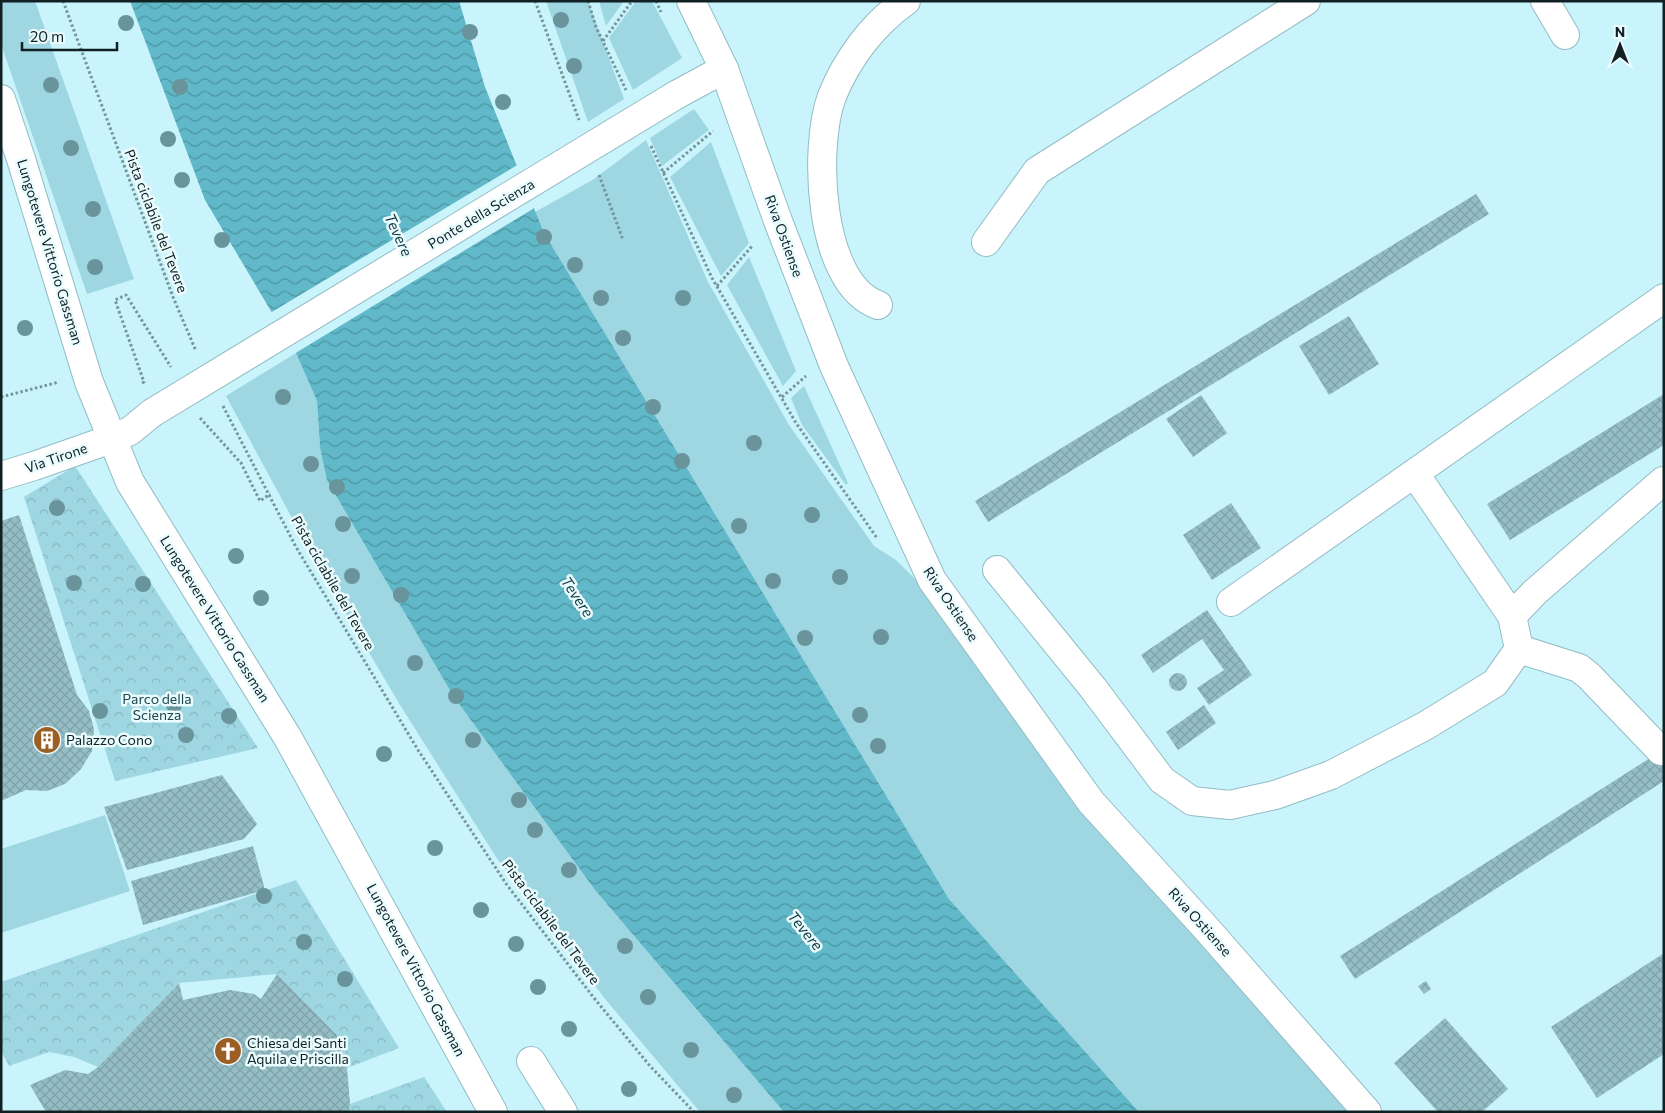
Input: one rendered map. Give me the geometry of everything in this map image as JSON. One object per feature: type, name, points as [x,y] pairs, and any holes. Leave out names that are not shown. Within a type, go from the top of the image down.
[{"type":"street","name":"Riva Ostiense","points":[[691,1],[724,69],[778,221],[830,357],[932,580],[1091,802],[1205,927],[1366,1112]]},
{"type":"street","points":[[878,305],[860,296],[842,270],[827,217],[822,178],[822,154],[827,113],[832,96],[847,67],[873,30],[891,12],[906,1]]},
{"type":"street","points":[[986,242],[1037,170],[1306,1]]},
{"type":"street","points":[[1544,1],[1565,35]]},
{"type":"street","name":"Ponte della Scienza","points":[[111,439],[130,431],[152,413],[676,95],[724,69]]},
{"type":"street","name":"Lungotevere Vittorio Gassman","points":[[1,99],[89,382],[130,482],[288,738],[493,1112]]},
{"type":"street","points":[[1231,602],[1664,298]]},
{"type":"street","name":"Via Tirone","points":[[1,476],[111,439]]},
{"type":"street","points":[[997,570],[1093,688],[1162,780],[1192,801],[1230,805],[1275,795],[1331,775],[1425,726],[1494,683],[1519,649],[1512,616],[1415,474]]},
{"type":"street","points":[[1512,616],[1535,592],[1663,481]]},
{"type":"street","points":[[1519,649],[1579,668],[1661,751]]},
{"type":"street","points":[[531,1060],[563,1112]]},
{"type":"path","name":"Pista ciclabile del Tevere","points":[[63,1],[166,279],[200,359]]},
{"type":"path","points":[[588,1],[596,27],[627,94]]},
{"type":"path","points":[[603,42],[632,1]]},
{"type":"path","points":[[663,173],[713,131]]},
{"type":"path","points":[[647,138],[717,286],[796,423],[881,543]]},
{"type":"path","points":[[717,286],[753,245]]},
{"type":"path","points":[[782,397],[806,376]]},
{"type":"path","points":[[1,397],[58,382]]},
{"type":"path","name":"Pista ciclabile del Tevere","points":[[220,400],[296,547],[418,750],[506,885],[650,1066],[694,1112]]},
{"type":"green space","points":[[1,1],[35,1],[134,279],[87,294],[1,44]]},
{"type":"green space","points":[[546,1],[588,1],[624,99],[588,122]]},
{"type":"green space","points":[[599,1],[624,1],[606,26]]},
{"type":"green space","points":[[636,1],[652,1],[682,58],[633,90],[609,38]]},
{"type":"green space","points":[[694,109],[709,130],[662,166],[650,138]]},
{"type":"green space","points":[[646,140],[708,282],[789,425],[874,546],[896,560],[915,579],[1090,812],[1350,1112],[1139,1112],[949,899],[544,233],[535,212],[594,179]]},
{"type":"green space","points":[[711,142],[749,243],[721,276],[670,177]]},
{"type":"green space","points":[[749,257],[796,371],[783,386],[727,285]]},
{"type":"green space","points":[[296,353],[317,401],[320,447],[454,697],[595,890],[784,1112],[700,1112],[606,1000],[496,857],[400,705],[318,566],[226,396]]},
{"type":"green space","points":[[804,386],[848,483],[846,485],[802,425],[791,398]]},
{"type":"green space","name":"Parco della Scienza","points":[[75,466],[258,748],[115,781],[24,497]]},
{"type":"green space","points":[[105,815],[130,891],[1,933],[1,849]]},
{"type":"green space","points":[[296,880],[399,1048],[347,1068],[337,1035],[277,974],[179,983],[98,1067],[74,1057],[49,1052],[9,1066],[1,1051],[1,982]]},
{"type":"green space","points":[[424,1077],[447,1112],[349,1112],[350,1104]]},
{"type":"water","name":"Tevere","points":[[130,1],[459,1],[485,87],[544,233],[949,899],[1139,1112],[784,1112],[595,890],[454,697],[327,480],[320,447],[317,401],[296,353],[205,200]]},
{"type":"pier","points":[[519,164],[536,207],[294,354],[270,313]]},
{"type":"building","points":[[1476,194],[1489,214],[988,522],[975,501]]},
{"type":"building","points":[[1349,316],[1379,364],[1329,395],[1299,346]]},
{"type":"building","points":[[1664,394],[1664,445],[1510,540],[1487,504]]},
{"type":"building","points":[[1201,395],[1227,433],[1193,457],[1166,419]]},
{"type":"building","points":[[1231,503],[1261,548],[1212,580],[1183,535]]},
{"type":"building","points":[[19,515],[77,695],[89,711],[94,729],[92,751],[81,769],[65,784],[47,791],[26,790],[1,801],[1,521]]},
{"type":"building","points":[[1207,610],[1252,675],[1209,705],[1197,688],[1224,670],[1202,639],[1153,673],[1141,655]]},
{"type":"building","points":[[1178,673],[1184,676],[1187,682],[1184,688],[1178,691],[1172,688],[1169,682],[1172,676]]},
{"type":"building","points":[[1204,705],[1216,723],[1178,750],[1166,732]]},
{"type":"building","points":[[1664,749],[1664,781],[1355,979],[1340,956]]},
{"type":"building","points":[[222,775],[257,824],[244,839],[127,870],[104,807]]},
{"type":"building","points":[[253,846],[265,890],[143,925],[131,881]]},
{"type":"building","points":[[1664,953],[1664,1054],[1597,1098],[1551,1027]]},
{"type":"building","name":"Chiesa dei Santi Aquila e Priscilla","points":[[277,974],[337,1035],[347,1068],[349,1112],[46,1112],[30,1085],[65,1070],[88,1074],[98,1067],[179,983],[183,1000],[230,990],[254,994],[261,999]]},
{"type":"building","points":[[1426,981],[1431,989],[1424,994],[1418,986]]},
{"type":"building","points":[[1445,1018],[1508,1089],[1482,1112],[1438,1112],[1394,1063]]},
{"type":"place","name":"Palazzo Cono","points":[[47,740]]},
{"type":"place","name":"Chiesa dei Santi Aquila e Priscilla","points":[[228,1051]]}]
